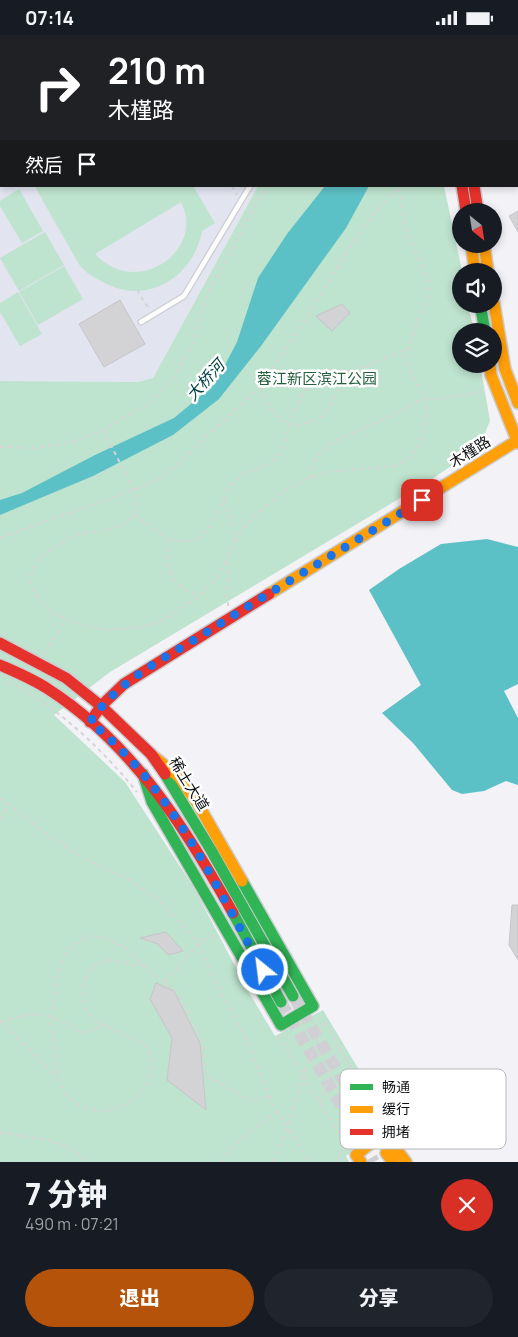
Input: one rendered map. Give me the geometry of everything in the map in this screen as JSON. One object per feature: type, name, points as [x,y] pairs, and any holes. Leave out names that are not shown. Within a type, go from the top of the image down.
[{"type":"street","points":[[462,187],[465,203]]},
{"type":"street","points":[[474,187],[477,203]]},
{"type":"street","points":[[496,313],[505,369],[518,403]]},
{"type":"street","points":[[491,373],[518,441]]},
{"type":"street","name":"木槿路","points":[[90,722],[101,706],[124,683],[518,441]]},
{"type":"street","name":"稀土大道","points":[[0,643],[66,678],[101,706],[153,756],[177,792],[211,850],[293,996]]},
{"type":"street","name":"稀土大道","points":[[0,665],[52,691],[106,734],[133,762],[164,801],[199,857],[281,1002]]},
{"type":"street","points":[[143,774],[152,802],[281,1025],[313,1006],[199,806],[179,777],[153,756]]},
{"type":"street","points":[[356,1159],[356,1155],[364,1149]]},
{"type":"street","points":[[396,1149],[406,1162]]},
{"type":"lane","points":[[142,322],[184,296],[249,187]]},
{"type":"path","points":[[0,447],[37,448],[72,442],[103,431],[148,404],[172,380],[194,342],[201,313],[211,287],[257,203],[268,187]]},
{"type":"path","points":[[103,431],[134,490],[136,499],[134,514],[127,523],[110,529],[75,535],[48,551],[37,560],[30,581],[34,593],[53,613],[67,620],[106,630],[142,627],[164,620],[198,596],[218,577],[248,522],[281,493],[330,471],[394,466],[407,460],[419,447],[424,433],[427,413],[425,398],[409,370],[405,354],[428,298],[429,282],[406,229],[399,187]]},
{"type":"path","points":[[0,538],[161,479],[260,387],[305,320],[356,238],[378,209],[399,187]]},
{"type":"path","points":[[137,290],[152,315]]},
{"type":"path","points":[[260,387],[277,417],[290,425],[303,425],[319,419],[328,410],[344,380],[354,371],[408,349]]},
{"type":"path","points":[[134,514],[168,539],[196,539],[208,530],[230,487],[244,474],[277,458],[285,443],[302,395],[315,381],[337,370],[354,371]]},
{"type":"path","points":[[312,478],[312,467],[319,454],[333,442],[382,421],[425,398],[436,400],[485,391]]},
{"type":"path","points":[[223,499],[232,523],[235,543]]},
{"type":"path","points":[[168,539],[170,571],[176,584],[198,596]]},
{"type":"path","points":[[228,606],[229,556]]},
{"type":"path","points":[[37,663],[67,620]]},
{"type":"path","points":[[8,682],[32,694],[101,751],[140,796]]},
{"type":"path","points":[[0,798],[40,829],[83,858],[130,880],[160,901],[199,943],[211,972],[250,1046],[270,1096],[310,1162]]},
{"type":"path","points":[[0,819],[9,804]]},
{"type":"path","points":[[165,982],[199,943],[221,931]]},
{"type":"path","points":[[144,966],[111,960],[95,965],[87,974],[83,998],[87,1010],[96,1021],[146,1045],[152,1058],[151,1074],[146,1088],[131,1101],[114,1110],[98,1111],[81,1106],[67,1096],[60,1079],[51,1016],[63,958],[68,949],[82,939],[92,936],[102,937],[126,947],[144,966],[176,991],[203,1040],[205,1075],[250,1100],[270,1096]]},
{"type":"path","points":[[0,1021],[24,1015],[51,1016],[81,1033],[107,1026]]},
{"type":"path","points":[[0,1021],[60,1079]]},
{"type":"path","points":[[273,1162],[288,1125],[304,1073],[324,1021],[352,1069]]},
{"type":"path","points":[[279,1035],[304,1073],[340,1136]]},
{"type":"path","points":[[320,1103],[340,1047]]},
{"type":"path","points":[[222,1162],[228,1153],[260,1124],[278,1111]]},
{"type":"path","points":[[0,1132],[60,1143],[71,1149],[86,1162]]},
{"type":"path","points":[[338,1162],[342,1149]]},
{"type":"shaded area","points":[[0,187],[257,187],[153,378],[138,382],[0,381]]},
{"type":"green space","points":[[36,187],[194,187],[215,223],[202,231],[190,261],[179,273],[167,283],[152,289],[137,291],[121,289],[105,283],[88,273],[76,260]],"holes":[[[181,202],[186,220],[184,236],[176,251],[164,263],[148,270],[130,272],[112,267],[95,254]]]},
{"type":"green space","name":"蓉江新区滨江公园","points":[[257,187],[444,187],[452,224],[452,253],[458,253],[460,263],[452,263],[452,313],[470,313],[472,323],[452,323],[452,373],[482,373],[490,421],[479,447],[432,479],[110,672],[54,715],[125,782],[194,888],[248,991],[275,1036],[323,1010],[359,1069],[340,1069],[340,1149],[356,1149],[346,1156],[349,1162],[0,1162],[0,381],[138,382],[153,378]]},
{"type":"green space","points":[[19,189],[43,231],[22,243],[0,206],[0,201]]},
{"type":"green space","points":[[45,232],[64,265],[19,291],[0,258]]},
{"type":"green space","points":[[64,266],[83,299],[38,325],[19,292]]},
{"type":"green space","points":[[18,292],[42,334],[20,346],[0,312],[0,303]]},
{"type":"water","points":[[324,187],[368,187],[346,228],[261,346],[219,399],[173,435],[93,476],[0,515],[0,500],[22,493],[95,455],[174,418],[215,384],[237,342],[258,278],[287,234]]},
{"type":"water","points":[[487,539],[518,547],[518,684],[504,691],[518,718],[518,785],[506,781],[484,791],[462,794],[452,790],[413,743],[382,713],[421,685],[369,590],[399,569],[441,544]]},
{"type":"building","points":[[518,211],[518,232],[509,216]]},
{"type":"building","points":[[120,300],[145,344],[104,367],[79,324]]},
{"type":"building","points":[[342,304],[350,313],[332,331],[316,316]]},
{"type":"building","points":[[512,905],[518,905],[518,960],[509,945]]},
{"type":"building","points":[[166,932],[183,951],[168,955],[158,944],[140,938]]},
{"type":"building","points":[[156,983],[174,991],[200,1043],[206,1110],[167,1080],[172,1038],[150,999]]},
{"type":"tunnel","points":[[293,996],[340,1075]]},
{"type":"tunnel","points":[[281,1002],[340,1104]]},
{"type":"tunnel","points":[[366,1149],[374,1162]]},
{"type":"tunnel","points":[[384,1149],[386,1153]]},
{"type":"traffic: fast","points":[[482,313],[484,323]]},
{"type":"traffic: fast","points":[[143,774],[152,802],[281,1025],[313,1006],[242,881]]},
{"type":"traffic: fast","points":[[165,774],[211,850],[293,996]]},
{"type":"traffic: fast","points":[[233,913],[281,1002]]},
{"type":"traffic: slow","points":[[472,253],[474,263]]},
{"type":"traffic: slow","points":[[485,253],[487,263]]},
{"type":"traffic: slow","points":[[496,313],[505,369],[518,403]]},
{"type":"traffic: slow","points":[[491,373],[518,443]]},
{"type":"traffic: slow","points":[[269,594],[518,440]]},
{"type":"traffic: slow","points":[[153,756],[179,777],[199,806],[242,881]]},
{"type":"traffic: slow","points":[[361,1162],[356,1155],[364,1149]]},
{"type":"traffic: slow","points":[[396,1149],[406,1162]]},
{"type":"traffic: slow","points":[[386,1153],[393,1162]]},
{"type":"traffic: jam","points":[[462,187],[465,203]]},
{"type":"traffic: jam","points":[[474,187],[477,203]]},
{"type":"traffic: jam","points":[[90,722],[101,706],[124,684],[269,594]]},
{"type":"traffic: jam","points":[[0,643],[66,678],[101,706],[151,754],[165,774]]},
{"type":"traffic: jam","points":[[0,665],[42,685],[78,711],[106,735],[131,761],[176,819],[196,849],[233,913]]},
{"type":"route","points":[[263,970],[199,857],[164,801],[133,762],[106,734],[90,722],[101,706],[124,683],[422,500]]},
{"type":"water label","name":"大桥河","points":[[205,380]]}]
